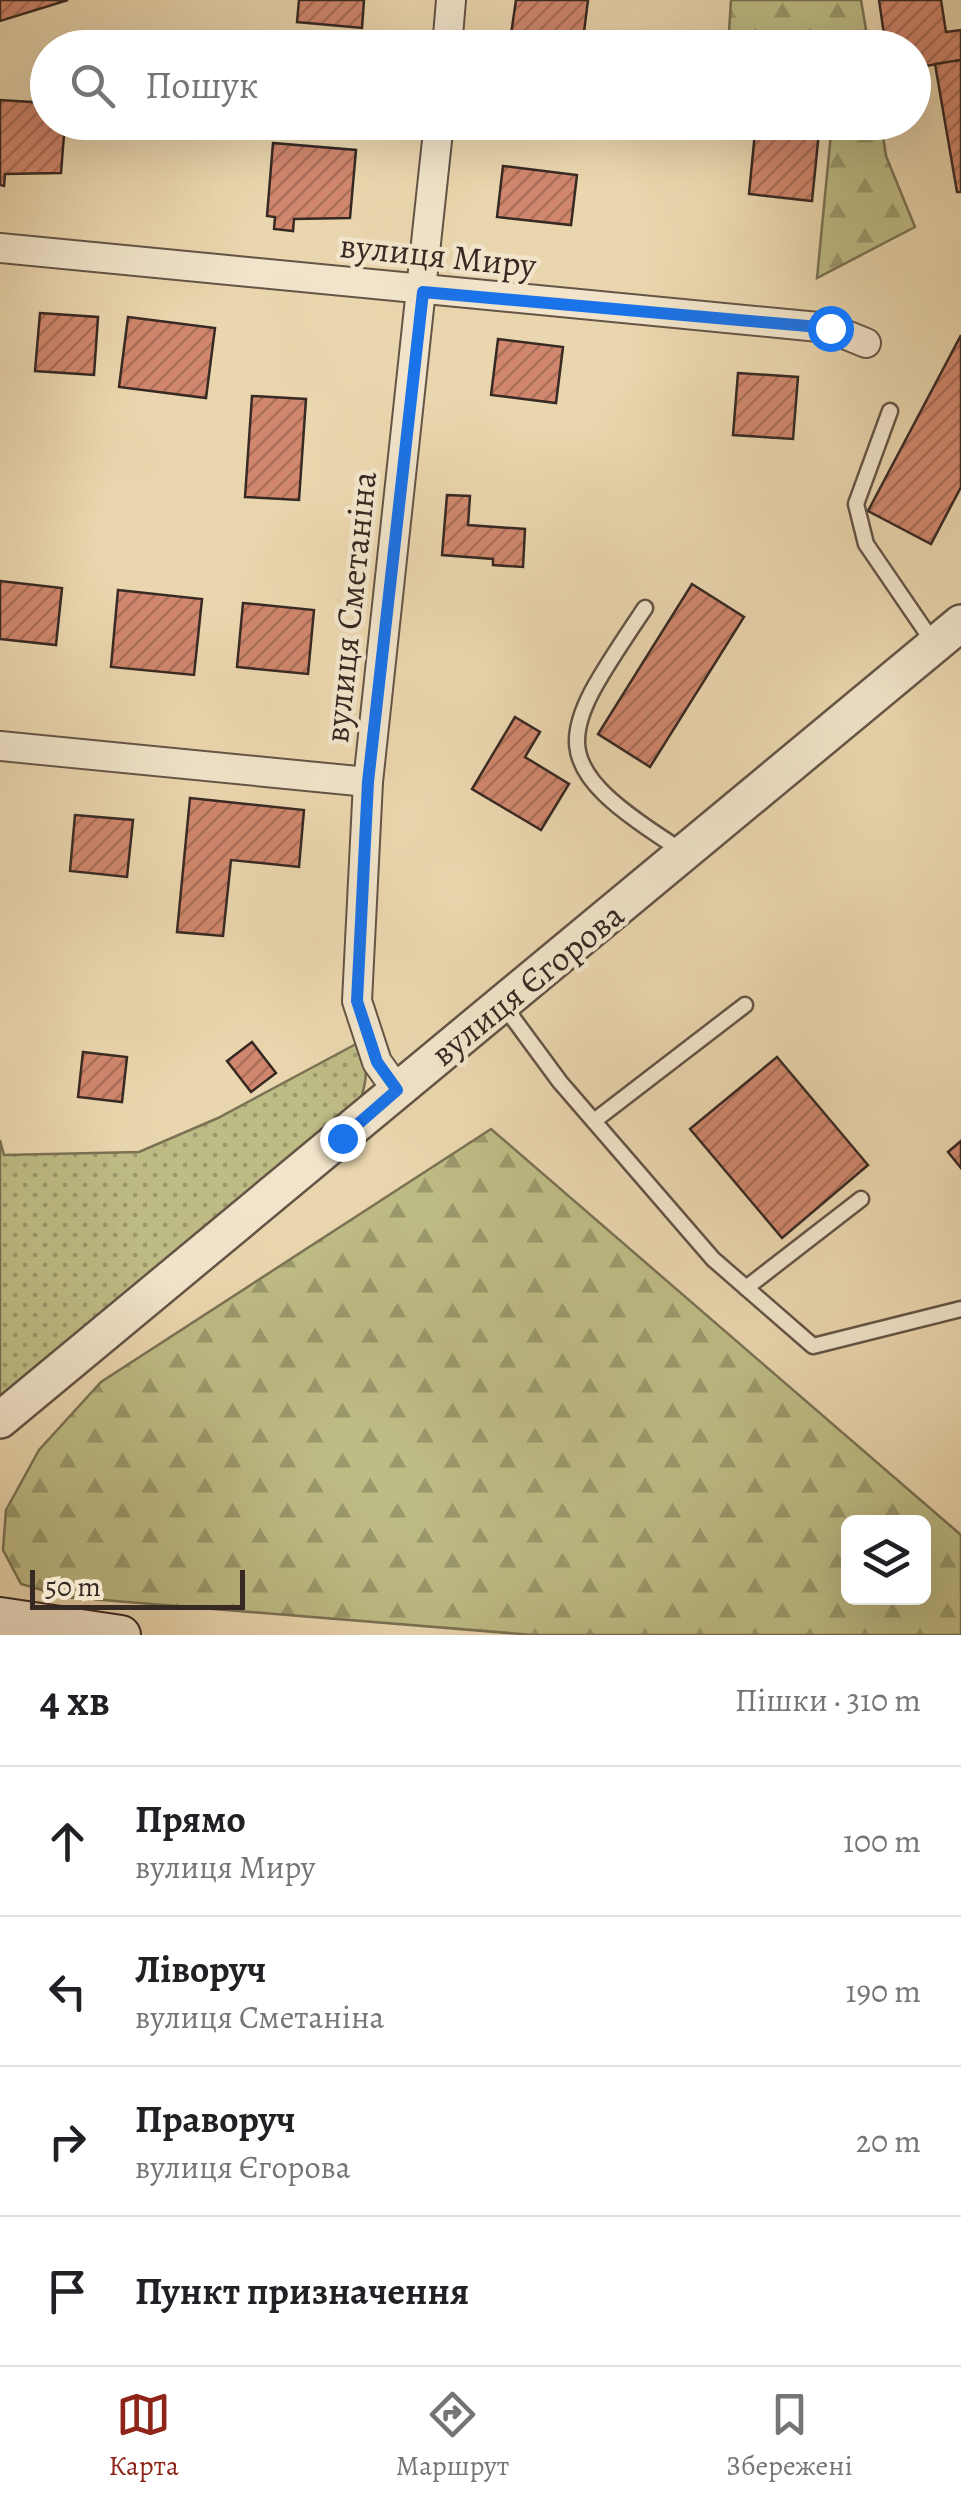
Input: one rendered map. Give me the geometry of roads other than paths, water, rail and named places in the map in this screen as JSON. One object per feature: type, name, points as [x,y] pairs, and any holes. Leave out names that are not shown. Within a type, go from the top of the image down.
[{"type":"main road","points":[[0,1617],[121,1635]]},
{"type":"street","points":[[448,30],[451,0]]},
{"type":"street","name":"вулиця Сметаніна","points":[[397,1090],[377,1062],[357,1001],[368,782],[437,140]]},
{"type":"street","name":"вулиця Миру","points":[[0,248],[423,292],[830,328],[866,343]]},
{"type":"street","name":"вулиця Єгорова","points":[[0,1420],[948,634]]},
{"type":"street","points":[[0,746],[368,782]]},
{"type":"lane","points":[[890,412],[856,504],[866,544],[948,634]]},
{"type":"lane","points":[[645,608],[586,697],[575,737],[581,765],[596,790],[686,853]]},
{"type":"lane","points":[[503,1005],[594,1121],[713,1259],[812,1346],[961,1309]]},
{"type":"lane","points":[[594,1121],[745,1005]]},
{"type":"lane","points":[[746,1288],[861,1199]]}]
